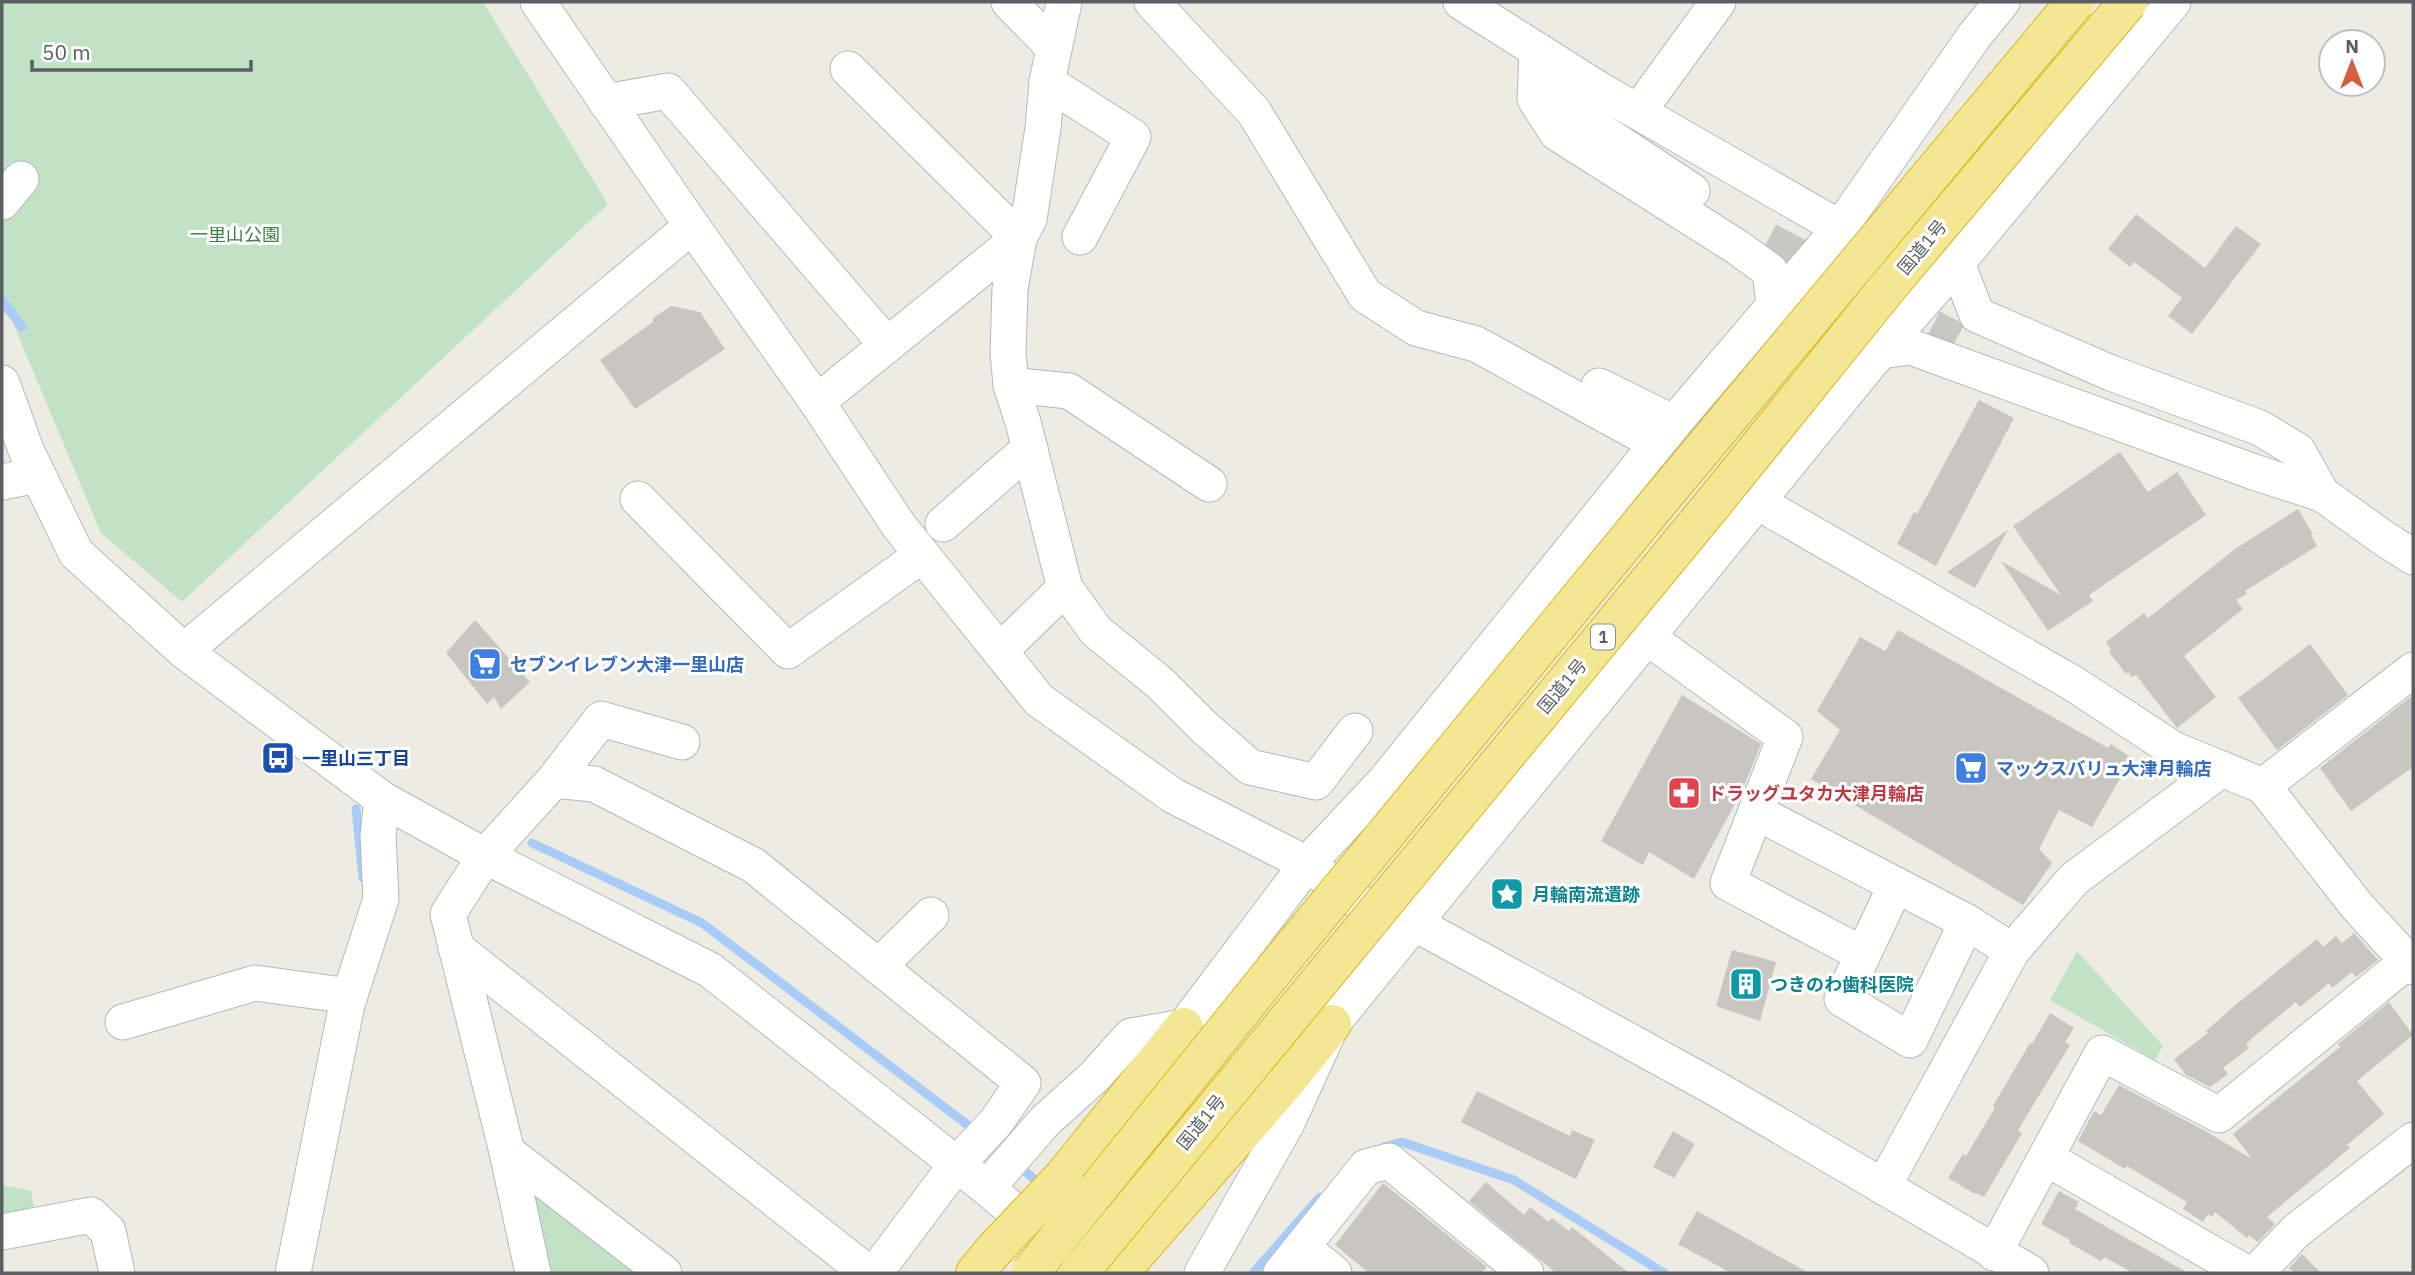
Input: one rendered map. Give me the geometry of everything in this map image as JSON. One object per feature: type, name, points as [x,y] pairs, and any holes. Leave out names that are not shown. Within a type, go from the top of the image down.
[{"type":"highway","name":"1","points":[[1030,1273],[1279,964],[1656,505],[2075,2]]},
{"type":"highway","name":"国道1号","points":[[1079,1273],[1888,287],[2128,2]]},
{"type":"highway","points":[[1119,1273],[1289,1078],[1332,1024]]},
{"type":"highway","points":[[984,1262],[1063,1177],[1184,1027]]},
{"type":"street","points":[[538,2],[817,402],[899,526],[1039,699],[1172,795],[1307,864],[1363,905],[1414,923],[1715,1088],[2031,1273]]},
{"type":"street","points":[[1009,2],[1054,48]]},
{"type":"street","points":[[1064,2],[1047,82],[1029,219],[1019,237],[1010,289],[1008,353],[1011,385],[1030,448],[1065,588],[1096,631],[1160,683],[1205,728],[1250,767],[1316,782],[1356,730]]},
{"type":"street","points":[[1152,2],[1254,112],[1365,295],[1469,364],[1642,446]]},
{"type":"street","points":[[1461,2],[1638,112],[1840,228]]},
{"type":"street","points":[[1638,112],[1718,2]]},
{"type":"street","points":[[987,1188],[1045,1121],[1094,1077],[1131,1036],[1184,1027],[1307,864],[1385,781],[1642,446],[1674,423],[1840,228],[1975,35],[2002,2]]},
{"type":"street","points":[[1202,1273],[1287,1123],[1332,1024],[1647,637],[1763,504],[1880,351],[1957,263],[2173,2]]},
{"type":"street","points":[[1537,50],[1580,117],[1768,240]]},
{"type":"street","points":[[1537,50],[1535,99],[1557,134],[1737,247],[1770,271],[1774,305]]},
{"type":"street","points":[[848,69],[1019,237]]},
{"type":"street","points":[[1047,82],[1133,137],[1080,237]]},
{"type":"street","points":[[607,102],[668,91],[887,345]]},
{"type":"street","points":[[184,651],[692,226]]},
{"type":"street","points":[[817,402],[1019,237]]},
{"type":"street","points":[[1957,263],[1977,315],[2111,373],[2260,428],[2298,451],[2322,494]]},
{"type":"street","points":[[1416,328],[1485,329],[1674,423]]},
{"type":"street","points":[[1956,340],[2266,454],[2413,556]]},
{"type":"street","points":[[1880,351],[1910,347],[2241,468],[2322,494]]},
{"type":"street","points":[[2,383],[26,450],[76,554],[184,651],[382,799],[485,856],[710,970],[963,1158],[987,1188],[1091,1273]]},
{"type":"street","points":[[1011,385],[1069,391],[1209,484]]},
{"type":"street","points":[[943,524],[1030,448]]},
{"type":"street","points":[[2,482],[38,475]]},
{"type":"street","points":[[638,499],[788,651],[922,555]]},
{"type":"street","points":[[1763,504],[2060,654],[2074,684],[2173,749],[2263,786],[2357,906],[2411,964],[2219,1115],[2102,1053],[1994,1253]]},
{"type":"street","points":[[999,651],[1065,588]]},
{"type":"street","points":[[1647,637],[1785,737],[1728,883],[1862,954]]},
{"type":"street","points":[[2263,786],[2413,670]]},
{"type":"street","points":[[533,1273],[507,1152],[448,914],[485,856],[554,780],[601,719],[682,742]]},
{"type":"street","points":[[1883,1187],[2012,951],[2074,878],[2221,769]]},
{"type":"street","points":[[554,780],[594,784],[753,864],[1023,1083],[996,1122],[963,1158],[876,1273]]},
{"type":"street","points":[[293,1273],[350,996],[381,899],[378,836],[382,799]]},
{"type":"street","points":[[1756,812],[1967,922],[2012,951]]},
{"type":"street","points":[[1896,885],[1842,999],[1910,1040],[1967,922]]},
{"type":"street","points":[[879,966],[931,915]]},
{"type":"street","points":[[456,948],[869,1273]]},
{"type":"street","points":[[124,1022],[255,983],[350,996]]},
{"type":"street","points":[[2256,1273],[2296,1231],[2413,1140]]},
{"type":"street","points":[[507,1152],[664,1273]]},
{"type":"street","points":[[2046,1158],[2246,1273]]},
{"type":"street","points":[[1334,1273],[1292,1260],[1366,1167],[1389,1161],[1526,1273]]},
{"type":"street","points":[[2,1232],[91,1215],[108,1231],[117,1273]]},
{"type":"green space","name":"一里山公園","points":[[2,2],[483,2],[608,204],[182,602],[101,533],[12,321],[2,310]]},
{"type":"green space","points":[[2077,951],[2163,1046],[2155,1060],[2050,1000]]},
{"type":"green space","points":[[524,1178],[639,1273],[541,1273]]},
{"type":"green space","points":[[2,1179],[3,1185],[31,1191],[34,1208],[2,1214]]},
{"type":"building","points":[[2136,214],[2205,268],[2236,226],[2261,244],[2192,334],[2168,316],[2182,298],[2134,262],[2130,267],[2108,249]]},
{"type":"building","points":[[671,306],[700,312],[725,349],[635,409],[600,360]]},
{"type":"building","points":[[1979,400],[2014,418],[1936,566],[1897,544],[1914,512],[1917,514]]},
{"type":"building","points":[[2120,452],[2148,492],[2177,472],[2206,515],[2089,595],[2093,601],[2048,631],[2001,561],[2061,595],[2013,526]]},
{"type":"building","points":[[2298,509],[2317,546],[2245,591],[2247,594],[2236,600],[2243,609],[2184,656],[2216,697],[2177,728],[2136,675],[2132,677],[2128,672],[2126,674],[2109,652],[2111,650],[2106,642],[2144,613],[2148,618],[2235,549]]},
{"type":"building","points":[[2008,530],[1975,588],[1947,572]]},
{"type":"building","name":"セブンイレブン大津一里山店","points":[[475,620],[530,682],[501,709],[494,697],[487,704],[446,653]]},
{"type":"building","name":"マックスバリュ大津月輪店","points":[[1898,630],[2108,748],[2111,744],[2132,758],[2092,827],[2059,810],[2039,849],[2052,863],[2023,905],[1811,779],[1840,730],[1817,711],[1860,637],[1885,651]]},
{"type":"building","points":[[2310,644],[2348,695],[2277,750],[2238,698]]},
{"type":"building","name":"ドラッグユタカ大津月輪店","points":[[1682,695],[1761,744],[1742,791],[1694,879],[1649,852],[1643,865],[1601,841]]},
{"type":"building","points":[[2413,695],[2413,767],[2351,811],[2320,768]]},
{"type":"building","points":[[2354,933],[2378,960],[2356,977],[2352,972],[2332,988],[2329,983],[2300,1007],[2296,1002],[2251,1039],[2246,1045],[2249,1048],[2223,1068],[2228,1074],[2210,1087],[2186,1075],[2174,1059],[2208,1033],[2206,1031],[2233,1007],[2317,939],[2323,947],[2336,936],[2342,943]]},
{"type":"building","name":"つきのわ歯科医院","points":[[1732,950],[1776,962],[1760,1021],[1716,1006]]},
{"type":"building","points":[[2389,1002],[2413,1035],[2357,1081],[2384,1114],[2347,1145],[2350,1148],[2267,1217],[2275,1224],[2258,1242],[2249,1235],[2247,1238],[2215,1212],[2212,1217],[2208,1214],[2203,1222],[2183,1209],[2187,1202],[2127,1166],[2125,1169],[2078,1141],[2094,1111],[2101,1115],[2119,1085],[2252,1159],[2233,1134],[2340,1047],[2338,1044]]},
{"type":"building","points":[[2050,1013],[2074,1028],[2065,1042],[2070,1045],[2018,1130],[2022,1133],[1984,1197],[1975,1194],[1948,1178],[1963,1154],[1966,1156]]},
{"type":"building","points":[[1477,1091],[1570,1136],[1572,1130],[1595,1140],[1576,1179],[1461,1122]]},
{"type":"building","points":[[1673,1131],[1695,1144],[1674,1178],[1653,1167]]},
{"type":"building","points":[[1486,1182],[1524,1215],[1530,1207],[1549,1222],[1552,1218],[1569,1231],[1572,1227],[1629,1273],[1556,1273],[1469,1201]]},
{"type":"building","points":[[1383,1183],[1487,1267],[1481,1273],[1369,1273],[1335,1245]]},
{"type":"building","points":[[2059,1191],[2079,1202],[2075,1209],[2188,1273],[2133,1273],[2104,1257],[2101,1261],[2069,1243],[2070,1240],[2041,1224]]},
{"type":"building","points":[[1697,1211],[1809,1273],[1731,1273],[1678,1244]]},
{"type":"building","points":[[2302,1254],[2321,1273],[2295,1273],[2289,1268]]},
{"type":"waterway","points":[[2,300],[22,327]]},
{"type":"waterway","points":[[356,809],[363,878]]},
{"type":"waterway","points":[[532,843],[702,923],[977,1132]]},
{"type":"waterway","points":[[1384,1147],[1402,1142],[1514,1180],[1664,1273]]},
{"type":"waterway","points":[[1026,1172],[1043,1186]]},
{"type":"waterway","points":[[1253,1273],[1320,1197]]},
{"type":"tunnel","points":[[1768,240],[1836,276]]},
{"type":"tunnel","points":[[1885,302],[1956,340]]},
{"type":"place","name":"セブンイレブン大津一里山店","points":[[485,664]]},
{"type":"place","name":"一里山三丁目","points":[[278,758]]},
{"type":"place","name":"マックスバリュ大津月輪店","points":[[1971,768]]},
{"type":"place","name":"ドラッグユタカ大津月輪店","points":[[1684,793]]},
{"type":"place","name":"月輪南流遺跡","points":[[1507,894]]},
{"type":"place","name":"つきのわ歯科医院","points":[[1746,984]]}]
